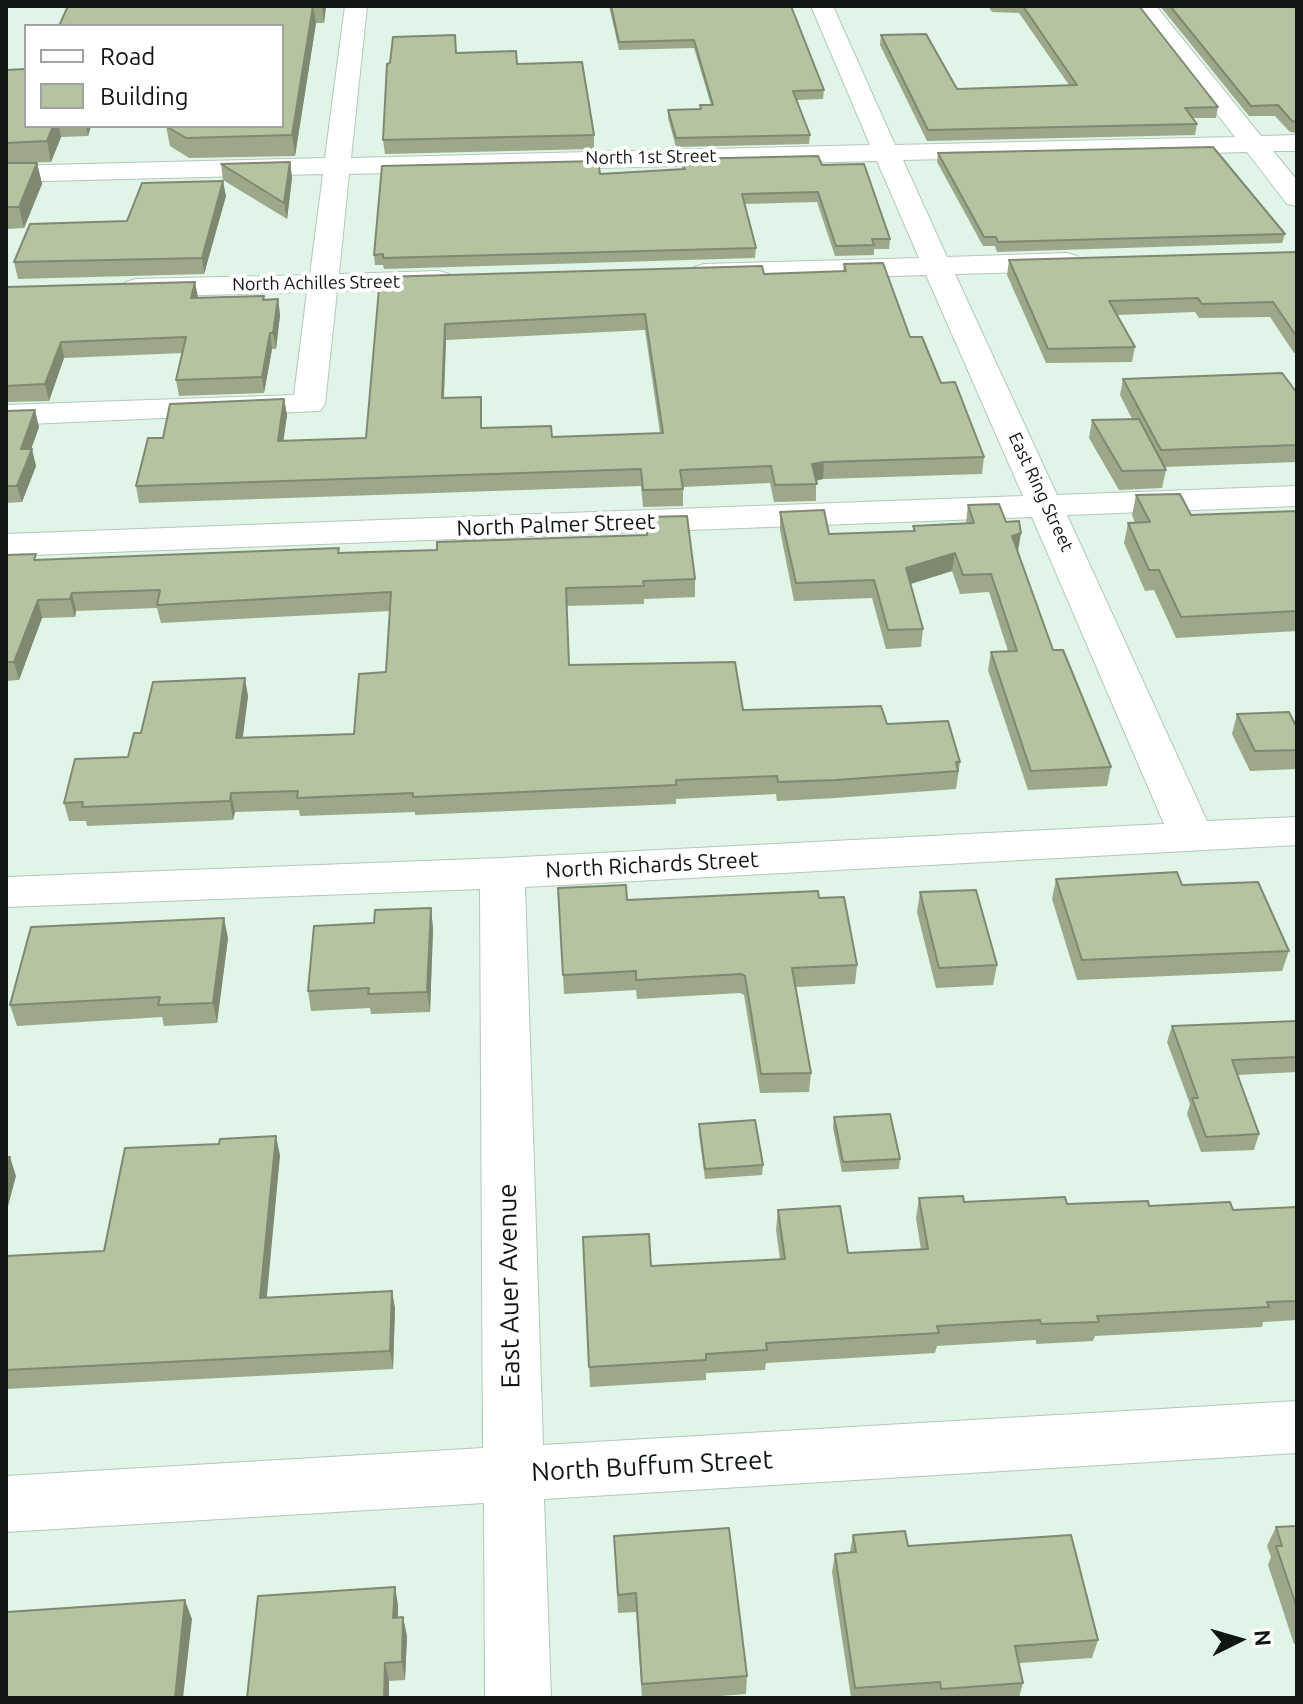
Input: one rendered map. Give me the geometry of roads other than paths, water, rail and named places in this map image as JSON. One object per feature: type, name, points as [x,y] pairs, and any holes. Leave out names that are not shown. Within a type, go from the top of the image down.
[{"type":"street","points":[[6,415],[309,404],[356,6]]},
{"type":"street","name":"East Ring Street","points":[[822,6],[884,151],[1047,505],[1191,835]]},
{"type":"street","points":[[1144,6],[1297,198]]},
{"type":"street","name":"North 1st Street","points":[[6,174],[1297,143]]},
{"type":"street","points":[[677,274],[1097,261]]},
{"type":"street","name":"North Achilles Street","points":[[114,289],[470,279]]},
{"type":"street","name":"North Palmer Street","points":[[6,545],[1297,496]]},
{"type":"street","name":"North Richards Street","points":[[6,892],[502,873],[1297,831]]},
{"type":"street","name":"East Auer Avenue","points":[[502,873],[518,1698]]},
{"type":"street","name":"North Buffum Street","points":[[6,1504],[1297,1427]]}]
